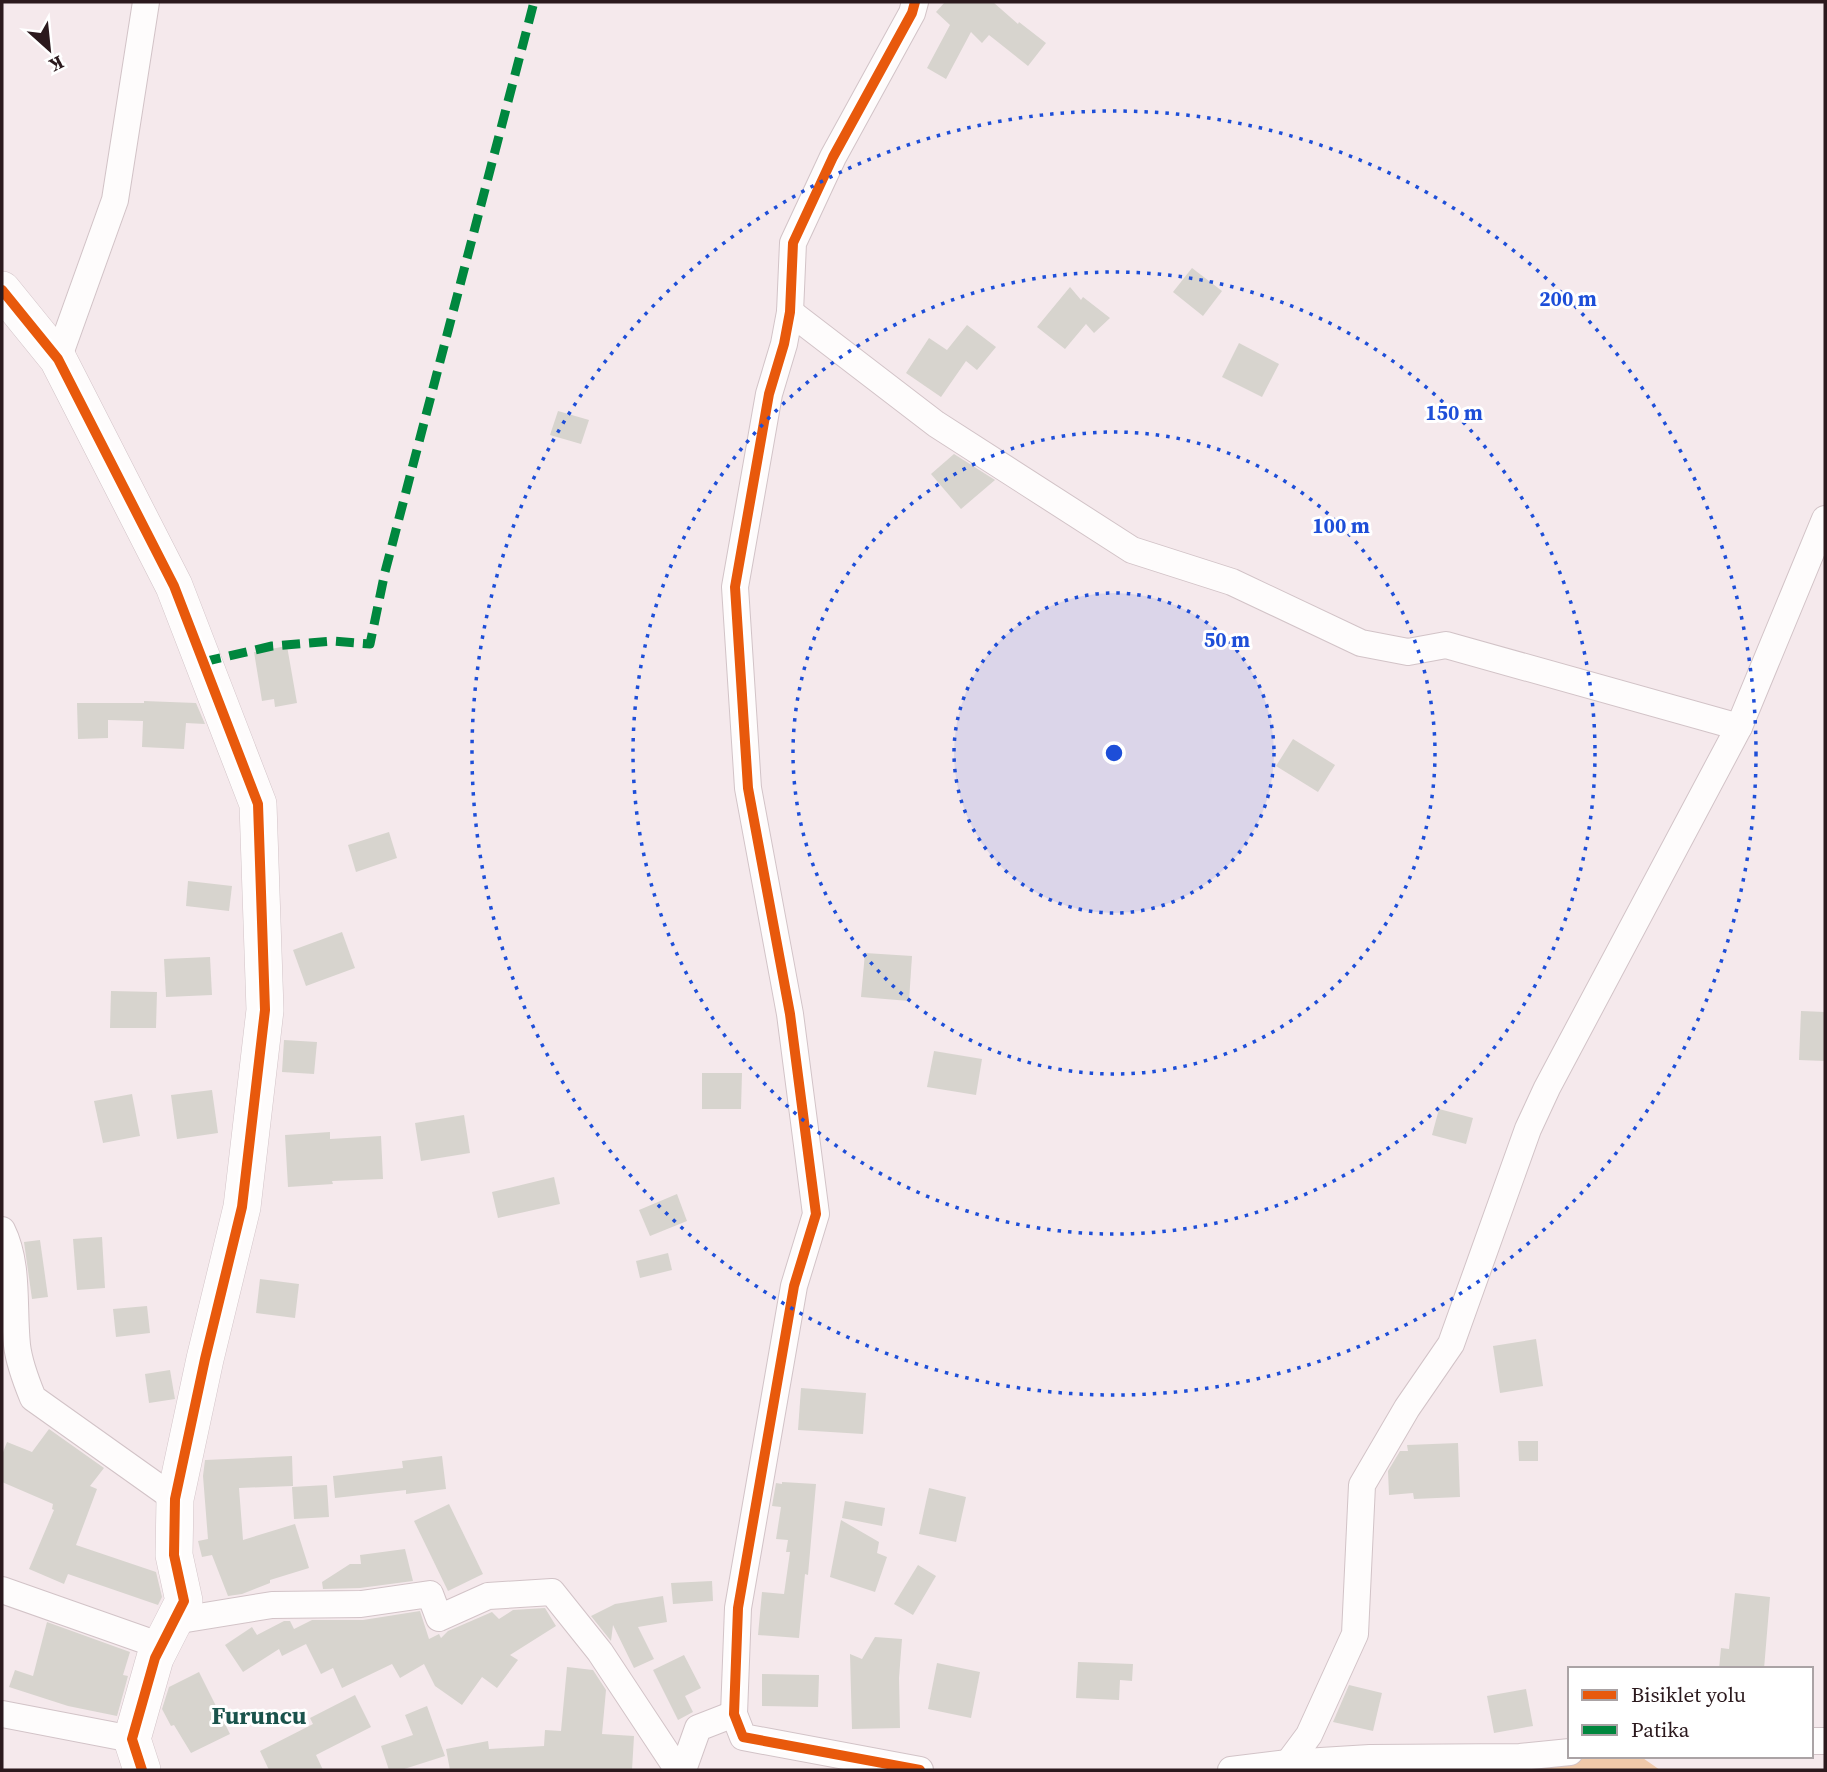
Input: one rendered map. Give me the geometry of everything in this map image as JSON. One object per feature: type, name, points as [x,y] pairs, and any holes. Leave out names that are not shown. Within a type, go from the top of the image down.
[{"type":"street","points":[[58,359],[115,200],[146,2]]},
{"type":"street","points":[[915,2],[912,13],[833,157],[793,243],[790,312],[769,394],[734,587],[748,788],[790,1014],[816,1214],[794,1286],[738,1608],[734,1714],[743,1737],[920,1770]]},
{"type":"street","points":[[2,290],[58,359],[174,586],[258,804],[265,1010],[242,1207],[175,1499],[174,1555],[184,1601],[155,1658],[137,1754],[2,1714]]},
{"type":"street","points":[[790,312],[936,424],[1132,550],[1233,582],[1361,643],[1408,652],[1446,645],[1739,727]]},
{"type":"street","points":[[1285,1767],[1309,1735],[1354,1634],[1362,1485],[1407,1408],[1451,1343],[1528,1129],[1542,1098],[1739,727],[1825,519]]},
{"type":"street","points":[[2,1230],[9,1243],[17,1347],[33,1398],[175,1499]]},
{"type":"street","points":[[2,1590],[167,1633],[272,1605],[361,1604],[430,1594],[439,1618],[488,1596],[552,1592],[600,1652],[678,1770]]},
{"type":"street","points":[[683,1770],[698,1728],[734,1714]]},
{"type":"street","points":[[1231,1770],[1370,1758],[1520,1757],[1568,1752]]},
{"type":"shaded area","points":[[1568,1756],[1643,1758],[1660,1770],[1278,1770]]},
{"type":"building","points":[[945,2],[993,2],[1018,24],[1019,22],[1046,43],[1028,66],[989,35],[982,43],[971,32],[946,79],[927,68],[950,25],[936,12]]},
{"type":"building","points":[[1192,268],[1222,291],[1203,316],[1173,292]]},
{"type":"building","points":[[1070,287],[1081,300],[1083,297],[1110,318],[1094,333],[1086,324],[1065,349],[1037,327]]},
{"type":"building","points":[[967,325],[996,347],[977,370],[966,361],[941,397],[906,373],[929,338],[947,350]]},
{"type":"building","points":[[1239,343],[1279,364],[1262,397],[1222,377]]},
{"type":"building","points":[[558,411],[589,420],[581,444],[550,435]]},
{"type":"building","points":[[954,454],[995,480],[961,509],[931,474]]},
{"type":"building","points":[[287,646],[297,703],[275,707],[274,699],[262,701],[254,652]]},
{"type":"building","points":[[77,703],[196,703],[205,724],[186,723],[184,749],[142,747],[143,721],[108,720],[108,738],[78,739]]},
{"type":"building","points":[[1293,739],[1335,765],[1318,792],[1276,766]]},
{"type":"building","points":[[389,832],[397,858],[356,872],[348,845]]},
{"type":"building","points":[[188,881],[232,886],[229,911],[186,906]]},
{"type":"building","points":[[342,932],[355,968],[306,986],[293,950]]},
{"type":"building","points":[[865,953],[912,956],[909,1001],[861,997]]},
{"type":"building","points":[[210,957],[212,995],[166,997],[164,959]]},
{"type":"building","points":[[111,991],[157,992],[156,1028],[110,1028]]},
{"type":"building","points":[[1801,1011],[1825,1012],[1825,1061],[1799,1060]]},
{"type":"building","points":[[284,1040],[317,1042],[314,1074],[282,1072]]},
{"type":"building","points":[[934,1051],[982,1059],[976,1095],[927,1087]]},
{"type":"building","points":[[702,1073],[742,1073],[741,1109],[702,1109]]},
{"type":"building","points":[[212,1090],[218,1133],[177,1139],[171,1095]]},
{"type":"building","points":[[132,1094],[140,1136],[103,1143],[94,1101]]},
{"type":"building","points":[[1439,1109],[1473,1118],[1466,1144],[1432,1135]]},
{"type":"building","points":[[464,1115],[470,1153],[421,1161],[415,1123]]},
{"type":"building","points":[[330,1132],[330,1139],[381,1136],[383,1179],[332,1181],[333,1184],[288,1187],[285,1135]]},
{"type":"building","points":[[554,1177],[560,1204],[498,1218],[492,1192]]},
{"type":"building","points":[[677,1194],[687,1221],[650,1236],[639,1210]]},
{"type":"building","points":[[102,1237],[105,1288],[77,1290],[73,1239]]},
{"type":"building","points":[[40,1240],[48,1297],[32,1299],[24,1242]]},
{"type":"building","points":[[668,1253],[672,1270],[640,1278],[636,1261]]},
{"type":"building","points":[[260,1279],[299,1284],[295,1318],[256,1313]]},
{"type":"building","points":[[147,1306],[150,1333],[116,1337],[113,1309]]},
{"type":"building","points":[[1536,1339],[1543,1386],[1500,1393],[1493,1346]]},
{"type":"building","points":[[170,1370],[175,1399],[149,1403],[145,1374]]},
{"type":"building","points":[[801,1388],[866,1393],[863,1434],[798,1430]]},
{"type":"building","points":[[49,1429],[104,1468],[90,1486],[97,1489],[76,1545],[156,1572],[162,1597],[158,1605],[68,1574],[64,1584],[29,1569],[54,1510],[53,1504],[2,1482],[2,1455],[7,1442],[32,1452]]},
{"type":"building","points":[[1518,1441],[1538,1441],[1538,1461],[1519,1461]]},
{"type":"building","points":[[1458,1443],[1460,1497],[1414,1499],[1413,1493],[1389,1495],[1388,1471],[1400,1451],[1408,1451],[1407,1445]]},
{"type":"building","points":[[292,1456],[293,1486],[239,1488],[243,1540],[295,1524],[309,1568],[270,1580],[270,1583],[242,1594],[228,1596],[212,1555],[202,1557],[198,1541],[208,1539],[203,1476],[205,1460]]},
{"type":"building","points":[[442,1456],[446,1489],[406,1494],[406,1490],[335,1498],[333,1476],[403,1468],[402,1461]]},
{"type":"building","points":[[776,1483],[816,1484],[799,1638],[758,1635],[762,1592],[784,1594],[790,1552],[786,1552],[788,1540],[776,1539],[781,1507],[772,1506]]},
{"type":"building","points":[[327,1485],[329,1517],[294,1519],[292,1487]]},
{"type":"building","points":[[929,1488],[966,1497],[956,1542],[919,1534]]},
{"type":"building","points":[[845,1501],[885,1508],[882,1526],[842,1518]]},
{"type":"building","points":[[449,1504],[483,1574],[448,1591],[414,1521]]},
{"type":"building","points":[[841,1520],[879,1542],[877,1553],[887,1557],[875,1592],[830,1577]]},
{"type":"building","points":[[405,1549],[413,1581],[360,1588],[323,1589],[322,1582],[350,1564],[361,1564],[360,1555]]},
{"type":"building","points":[[918,1565],[936,1576],[913,1615],[894,1604]]},
{"type":"building","points":[[712,1581],[713,1601],[673,1604],[671,1583]]},
{"type":"building","points":[[1735,1593],[1770,1597],[1764,1667],[1719,1667],[1721,1648],[1729,1649]]},
{"type":"building","points":[[663,1596],[667,1622],[638,1627],[654,1659],[634,1668],[613,1625],[611,1641],[591,1616],[615,1604]]},
{"type":"building","points":[[545,1608],[556,1626],[510,1655],[518,1660],[497,1688],[482,1677],[462,1705],[435,1686],[424,1664],[400,1678],[392,1664],[342,1688],[333,1668],[321,1674],[306,1644],[282,1656],[279,1649],[243,1672],[225,1645],[252,1627],[257,1635],[284,1621],[290,1621],[294,1629],[312,1620],[363,1620],[420,1611],[429,1639],[439,1634],[441,1638],[448,1631],[492,1612],[499,1619],[513,1610]]},
{"type":"building","points":[[47,1622],[130,1652],[123,1675],[128,1676],[117,1716],[68,1706],[9,1687],[15,1670],[33,1676]]},
{"type":"building","points":[[875,1637],[902,1639],[899,1678],[900,1728],[852,1729],[850,1654],[862,1659]]},
{"type":"building","points":[[684,1655],[701,1688],[685,1696],[693,1712],[678,1720],[653,1670]]},
{"type":"building","points":[[1078,1662],[1133,1664],[1132,1681],[1120,1680],[1119,1700],[1076,1698]]},
{"type":"building","points":[[937,1663],[980,1672],[971,1718],[928,1709]]},
{"type":"building","points":[[567,1667],[593,1670],[606,1690],[602,1734],[634,1736],[632,1770],[450,1770],[446,1749],[488,1741],[489,1749],[544,1746],[545,1730],[561,1731]]},
{"type":"building","points":[[199,1672],[230,1734],[191,1753],[162,1709],[169,1687]]},
{"type":"building","points":[[762,1674],[819,1675],[818,1707],[762,1706]]},
{"type":"building","points":[[1349,1685],[1382,1693],[1373,1731],[1333,1722]]},
{"type":"building","points":[[1526,1689],[1533,1726],[1494,1733],[1487,1696]]},
{"type":"building","points":[[355,1695],[371,1727],[316,1755],[323,1770],[269,1770],[260,1751],[313,1724],[310,1718]]},
{"type":"building","points":[[427,1706],[445,1756],[401,1770],[389,1770],[381,1746],[413,1735],[405,1715]]},
{"type":"marked path","points":[[203,662],[272,646],[332,641],[370,644],[385,572],[534,2]]},
{"type":"cycle path","points":[[915,2],[912,13],[833,157],[793,243],[790,312],[784,344],[769,394],[735,587],[748,788],[790,1014],[816,1214],[794,1286],[738,1608],[734,1714],[743,1737],[920,1770]]},
{"type":"cycle path","points":[[2,290],[58,359],[174,586],[258,804],[265,1010],[242,1207],[175,1499],[174,1555],[184,1601],[155,1658],[132,1739],[142,1770]]},
{"type":"district","name":"Furuncu","points":[[259,1715]]}]
